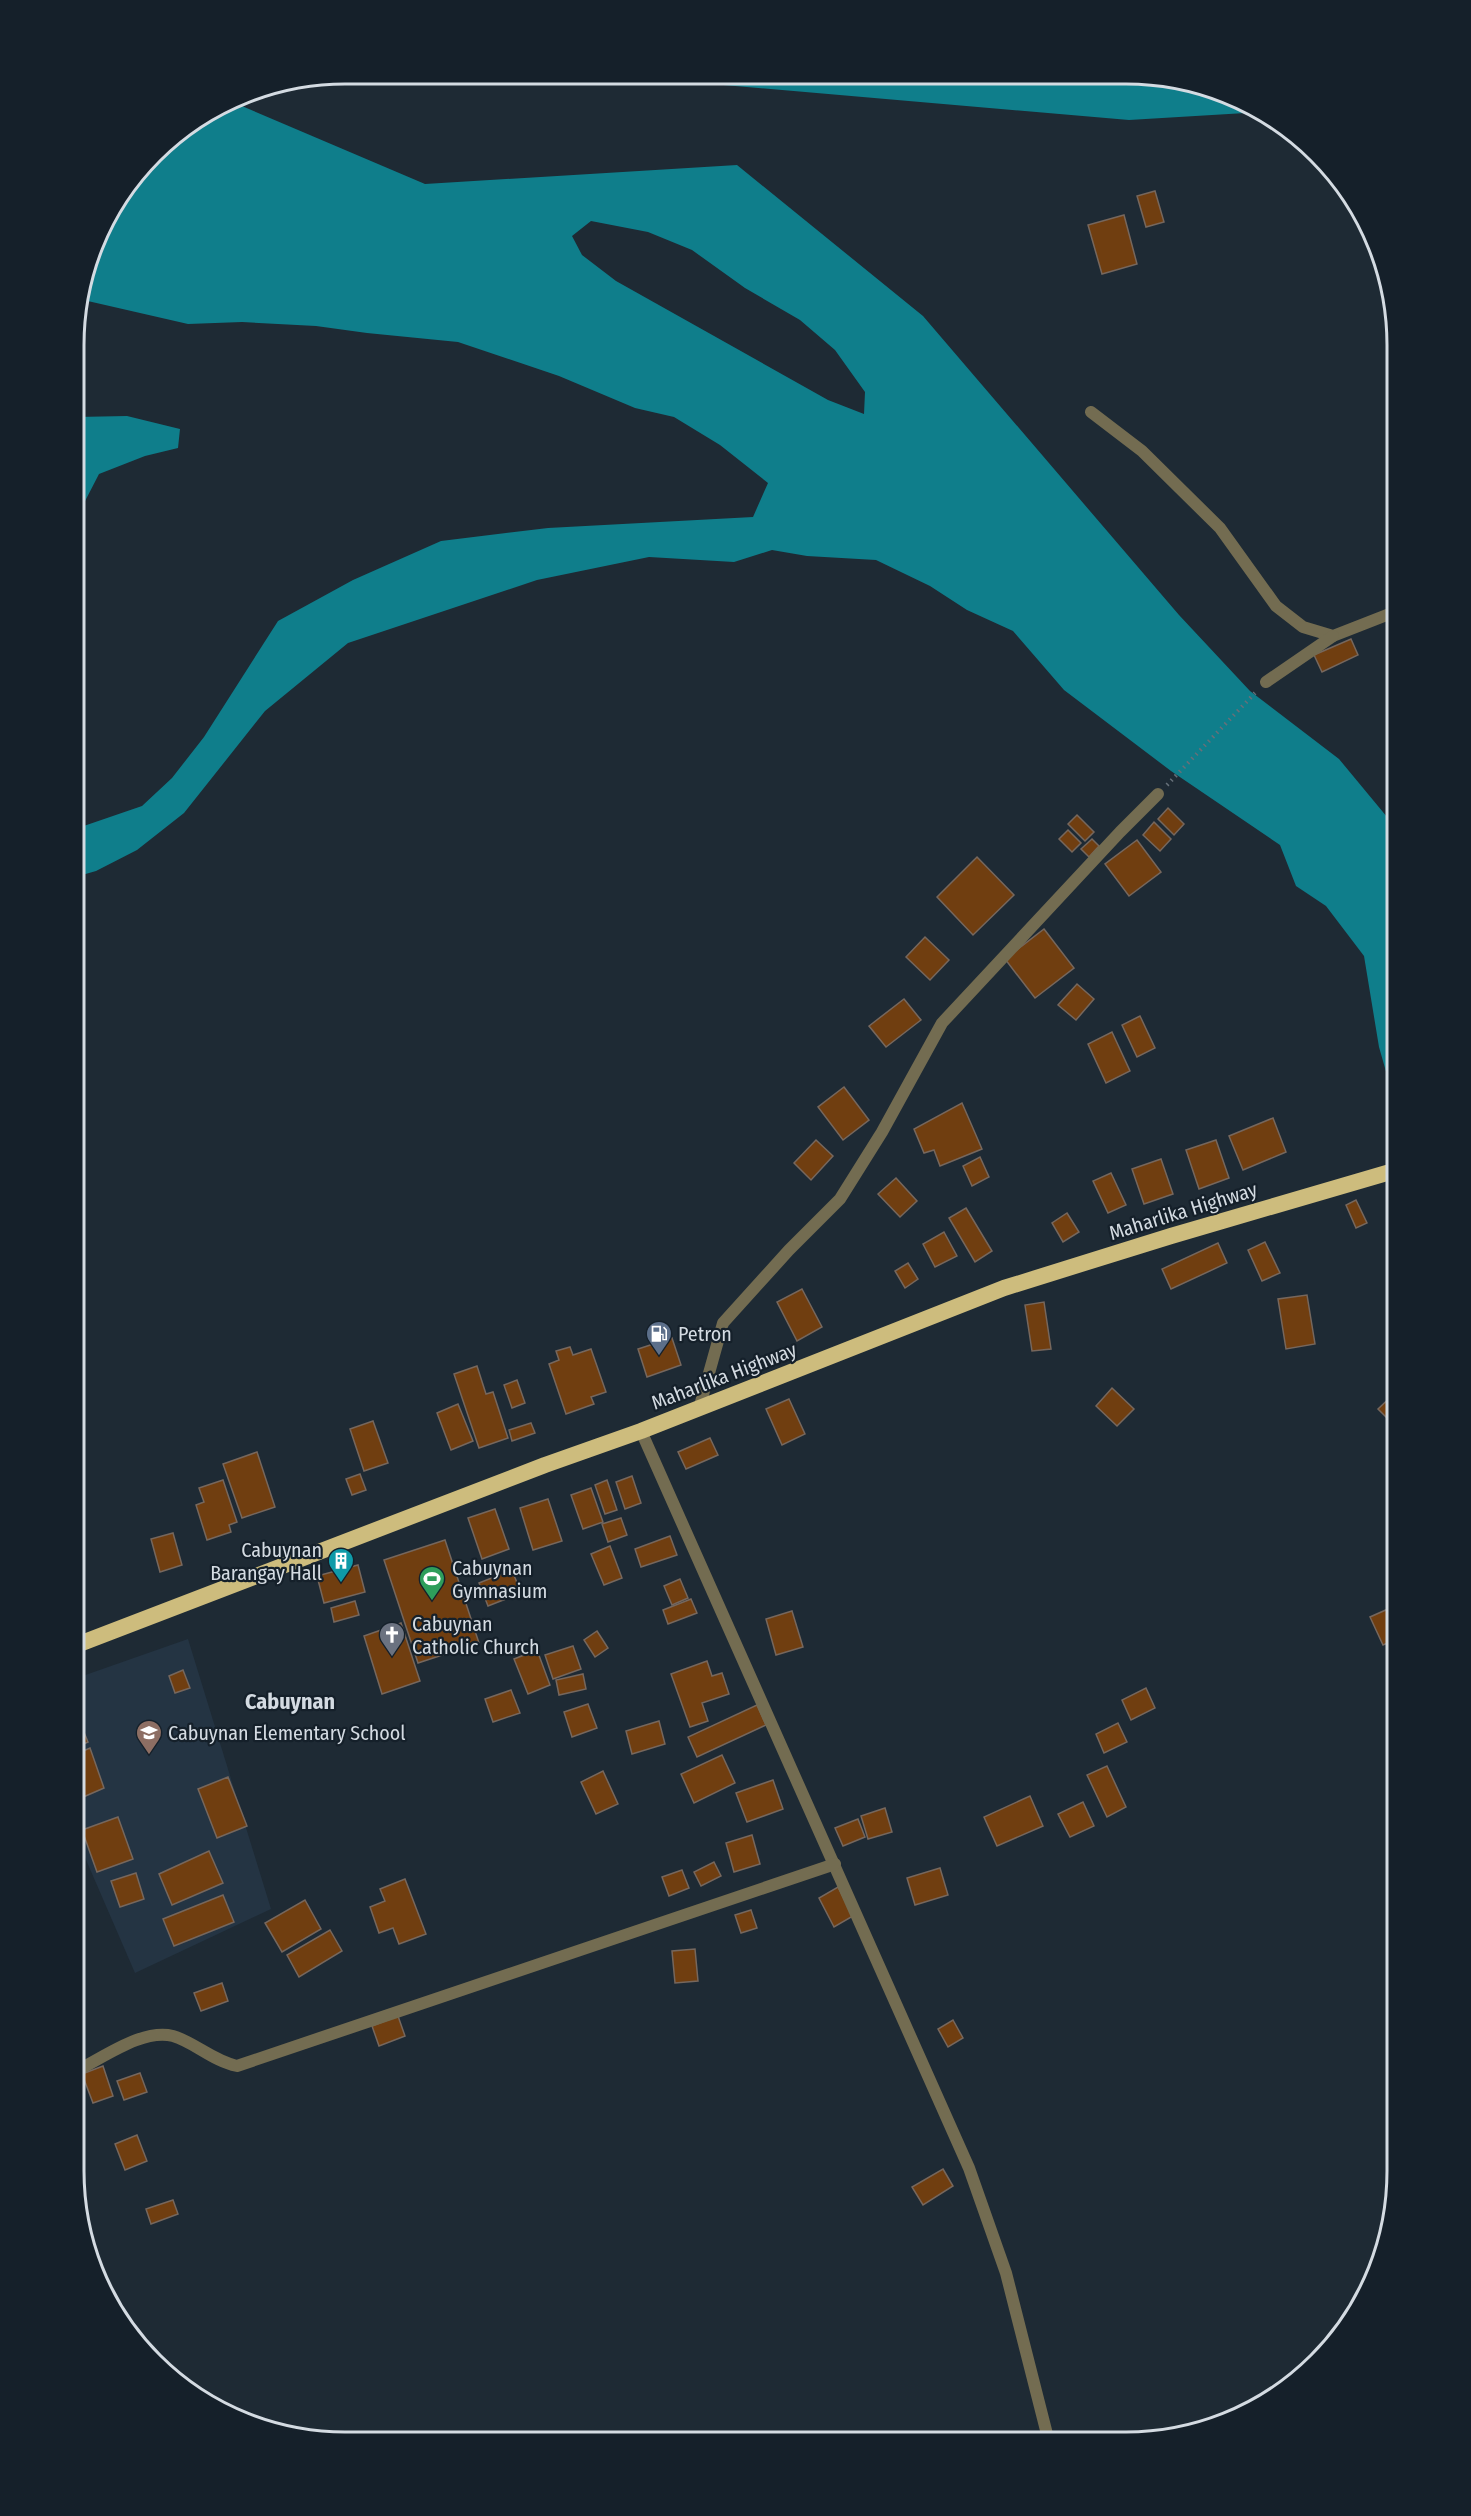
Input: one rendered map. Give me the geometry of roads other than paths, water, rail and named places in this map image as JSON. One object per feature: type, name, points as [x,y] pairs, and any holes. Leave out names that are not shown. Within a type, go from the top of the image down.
[{"type":"highway","name":"Maharlika Highway","points":[[84,1642],[545,1465],[699,1409],[1004,1288],[1387,1173]]},
{"type":"street","points":[[1091,412],[1142,451],[1220,528],[1276,606],[1304,627],[1333,636]]},
{"type":"street","points":[[1266,682],[1333,636],[1387,614]]},
{"type":"street","points":[[699,1409],[723,1323],[789,1250],[840,1199],[882,1132],[942,1023],[1158,794]]},
{"type":"street","points":[[641,1431],[969,2168],[1006,2273],[1046,2432]]},
{"type":"street","points":[[84,2067],[148,2035],[174,2036],[224,2064],[237,2066],[835,1864]]},
{"type":"water","points":[[712,84],[1126,84],[1160,86],[1194,93],[1246,113],[1129,120]]},
{"type":"water","points":[[241,106],[425,184],[737,165],[923,316],[1179,615],[1250,691],[1339,759],[1387,817],[1387,1075],[1379,1047],[1364,956],[1326,906],[1296,886],[1280,845],[1171,771],[1064,690],[1013,631],[967,610],[930,586],[876,560],[807,556],[772,550],[734,562],[649,557],[537,580],[348,643],[265,711],[184,813],[137,850],[96,871],[84,874],[84,826],[142,806],[172,778],[204,737],[278,621],[353,580],[441,541],[548,528],[753,517],[768,483],[720,445],[674,417],[635,408],[559,376],[458,342],[316,326],[242,322],[188,324],[88,301],[93,277],[104,245],[119,214],[160,160],[200,128]],"holes":[[[591,221],[648,232],[692,250],[745,288],[800,320],[835,350],[865,392],[864,414],[828,400],[616,281],[582,255],[572,236]]]},
{"type":"water","points":[[127,416],[180,429],[178,448],[145,456],[99,474],[84,503],[84,417]]},
{"type":"place","name":"Petron","points":[[659,1357]]},
{"type":"place","name":"Cabuynan Barangay Hall","points":[[341,1584]]},
{"type":"place","name":"Cabuynan Gymnasium","points":[[432,1602]]},
{"type":"place","name":"Cabuynan Catholic Church","points":[[392,1658]]},
{"type":"place","name":"Cabuynan Elementary School","points":[[149,1756]]},
{"type":"district","name":"Cabuynan","points":[[290,1701]]}]
